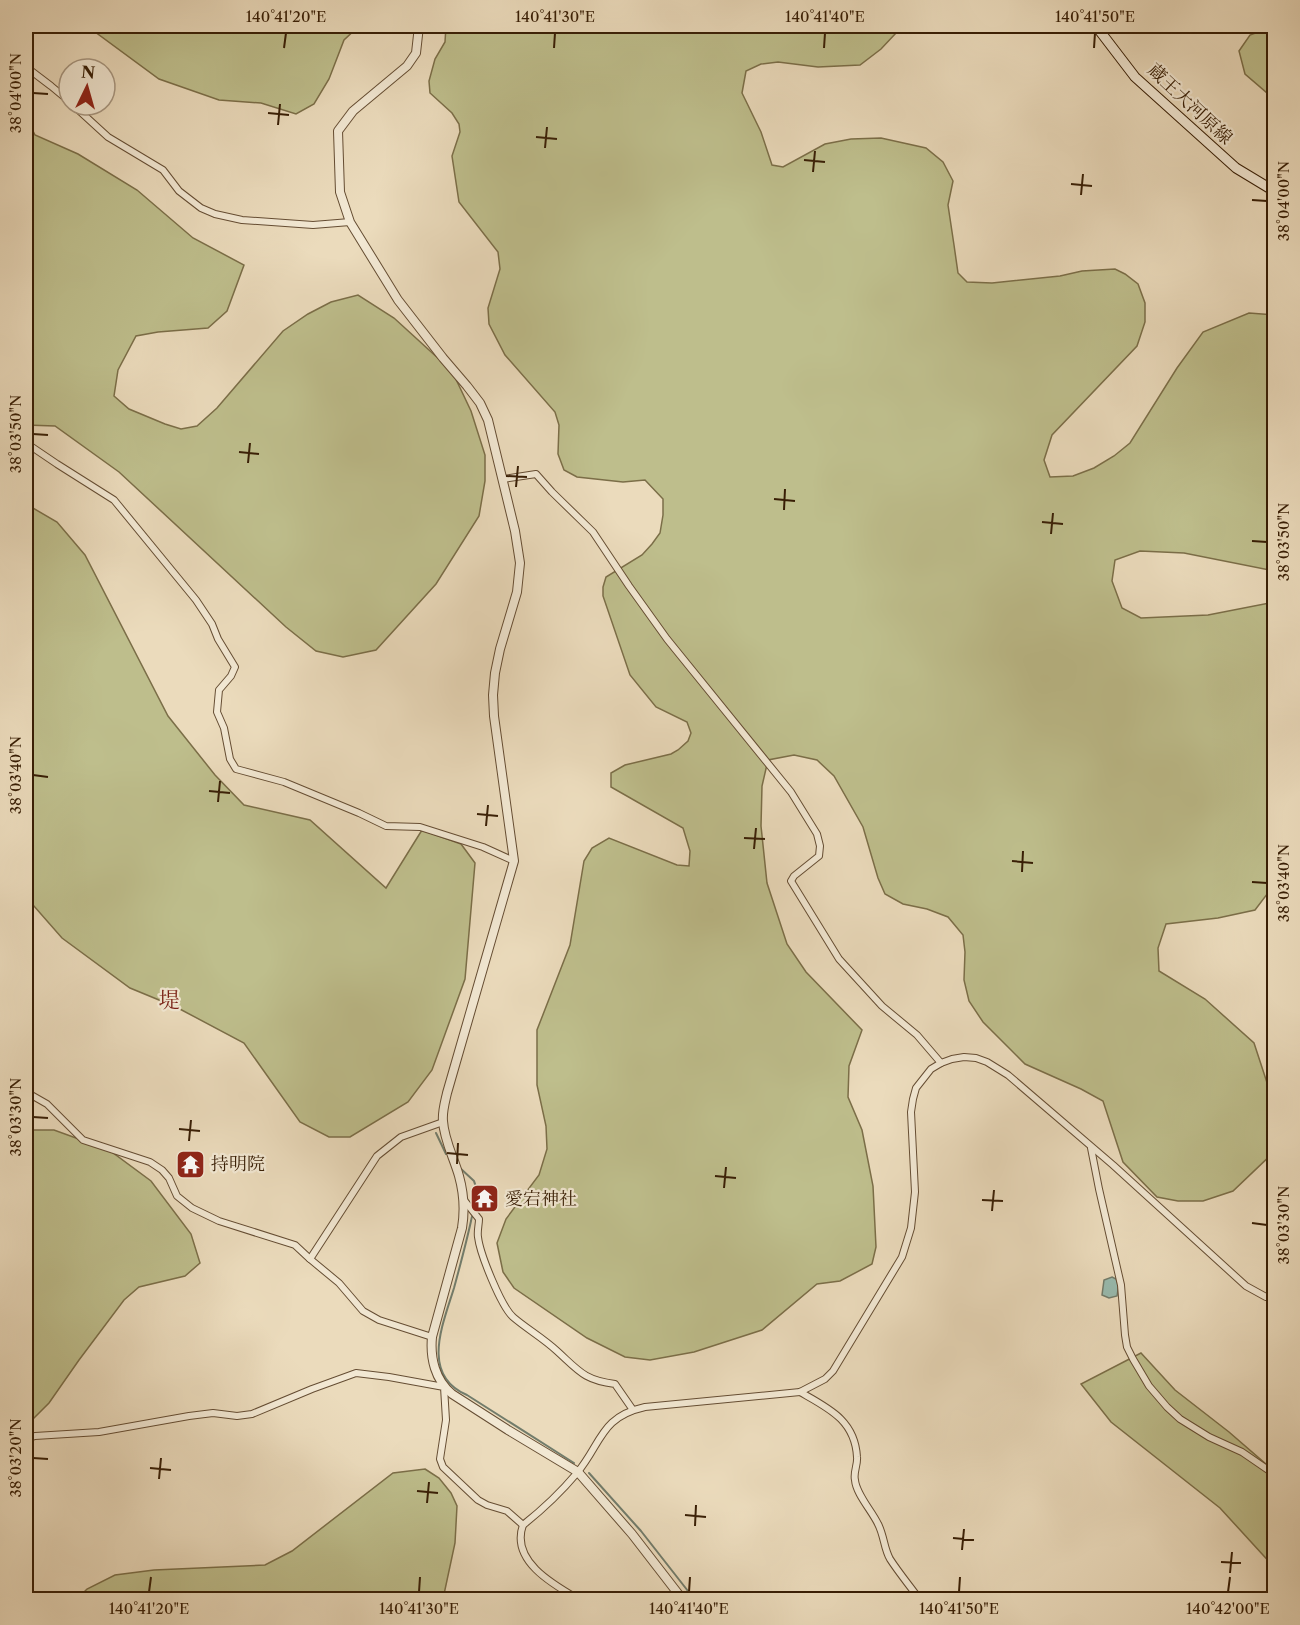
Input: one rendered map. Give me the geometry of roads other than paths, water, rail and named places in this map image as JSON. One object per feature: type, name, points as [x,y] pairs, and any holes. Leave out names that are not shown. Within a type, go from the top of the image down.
[{"type":"main road","name":"蔵王大河原線","points":[[1096,26],[1135,77],[1236,168],[1275,191]]},
{"type":"street","points":[[419,26],[416,53],[406,66],[353,111],[338,131],[340,192],[350,222],[398,300],[480,403],[488,420],[519,550],[520,575],[517,592],[500,649],[493,695],[514,861],[447,1093],[443,1122],[460,1178],[464,1200],[462,1228],[432,1337],[431,1349],[432,1362],[444,1387],[446,1420],[440,1459],[443,1467],[478,1500],[507,1511],[523,1525]]},
{"type":"street","points":[[26,67],[57,91]]},
{"type":"street","points":[[86,117],[108,137],[163,170],[179,191],[201,208],[215,214],[242,220],[313,225],[350,222]]},
{"type":"street","points":[[26,443],[114,500],[202,608],[235,666],[231,676],[219,690],[217,712],[224,728],[230,759],[236,769],[284,782],[386,826],[420,827],[483,847],[514,861]]},
{"type":"street","points":[[503,479],[536,474],[593,532],[667,639],[791,792],[817,834],[820,846],[819,856],[791,881],[839,959],[882,1006],[917,1035],[941,1063]]},
{"type":"street","points":[[580,1599],[559,1588],[527,1559],[520,1540],[523,1525],[578,1472],[604,1430],[613,1421],[633,1410],[800,1392],[825,1379],[902,1257],[911,1228],[915,1192],[911,1112],[913,1099],[916,1088],[923,1078],[941,1063],[952,1059],[976,1058],[1008,1075],[1166,1213],[1246,1287],[1266,1297],[1275,1298]]},
{"type":"street","points":[[26,1092],[47,1104],[83,1140],[150,1162],[162,1170],[169,1178],[177,1196],[192,1208],[219,1221],[296,1245],[339,1283],[363,1311],[379,1320],[432,1337]]},
{"type":"street","points":[[310,1259],[377,1156],[401,1137],[443,1122]]},
{"type":"street","points":[[1091,1147],[1121,1285],[1127,1347],[1133,1359],[1149,1386],[1180,1419],[1209,1437],[1242,1452],[1275,1474]]},
{"type":"street","points":[[464,1200],[479,1219],[478,1237],[482,1254],[505,1307],[512,1316],[556,1350],[582,1374],[598,1382],[615,1384],[633,1410]]},
{"type":"street","points":[[26,1439],[35,1436],[99,1432],[213,1413],[237,1416],[252,1414],[356,1373],[444,1387],[464,1402],[578,1472],[632,1534],[683,1599]]},
{"type":"street","points":[[800,1392],[830,1409],[850,1430],[855,1443],[857,1460],[854,1480],[879,1525],[889,1557],[920,1599]]},
{"type":"water","points":[[1112,1277],[1117,1281],[1118,1292],[1117,1296],[1109,1298],[1102,1295],[1104,1280]]},
{"type":"waterway","points":[[436,1133],[446,1154]]},
{"type":"waterway","points":[[460,1168],[474,1181],[477,1202],[441,1332],[439,1362],[444,1375],[452,1386],[574,1463]]},
{"type":"waterway","points":[[589,1473],[641,1531],[695,1600]]},
{"type":"place","name":"持明院","points":[[190,1164]]},
{"type":"place","name":"愛宕神社","points":[[484,1199]]},
{"type":"district","name":"堤","points":[[169,999]]}]
